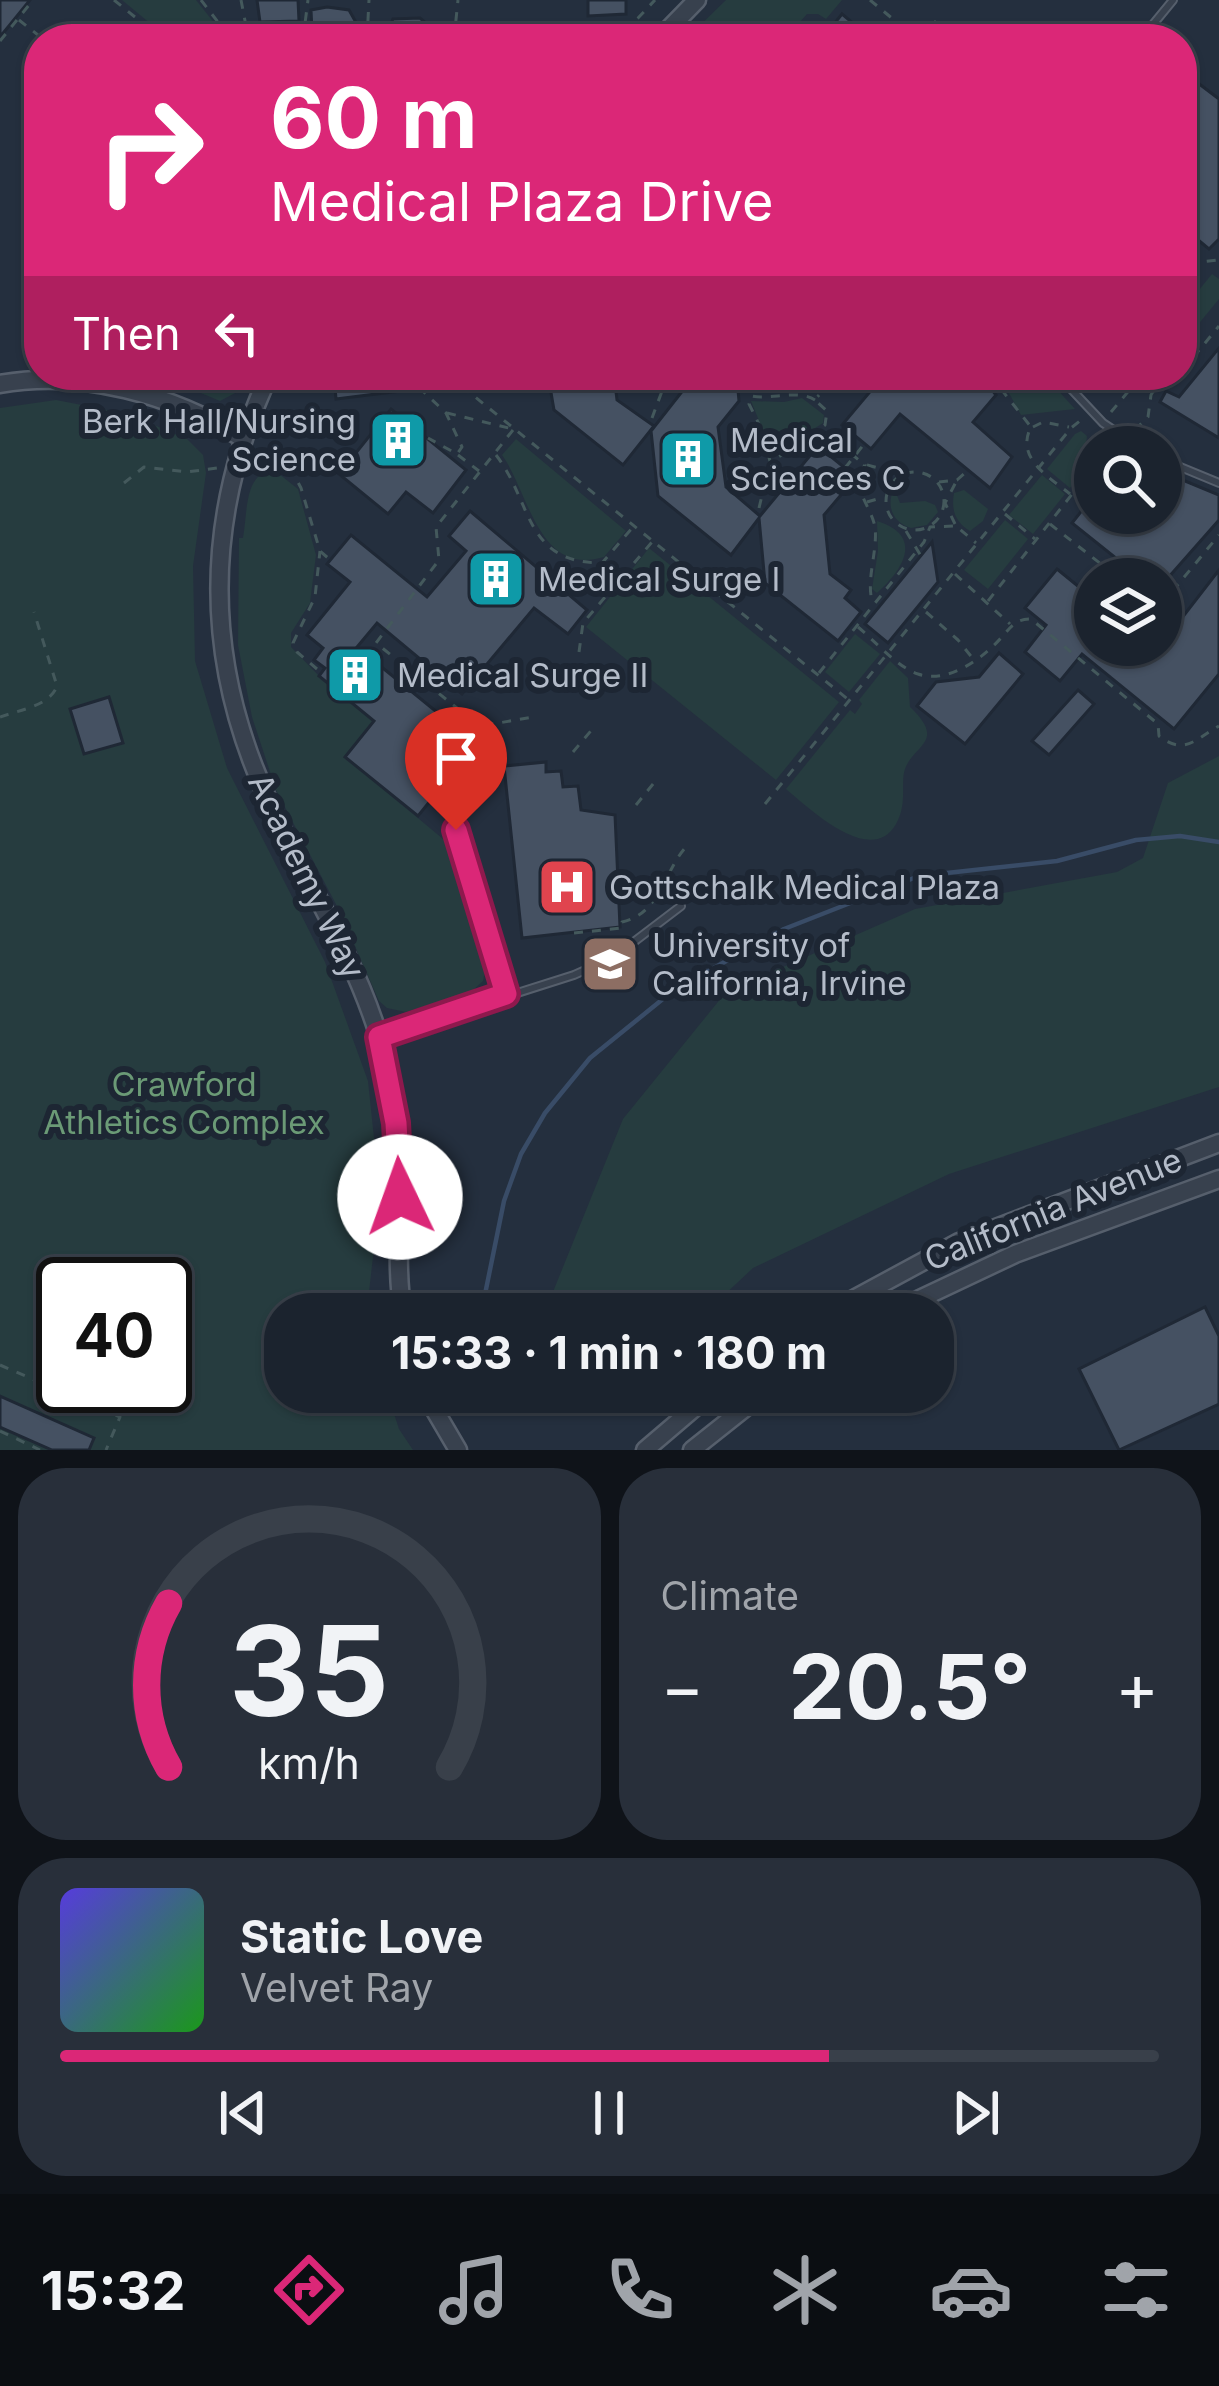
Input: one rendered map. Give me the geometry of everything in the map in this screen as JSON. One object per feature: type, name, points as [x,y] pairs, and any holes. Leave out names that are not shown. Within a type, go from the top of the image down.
[{"type":"street","points":[[674,24],[697,0]]},
{"type":"street","points":[[122,390],[218,424],[242,439]]},
{"type":"street","name":"Academy Way","points":[[263,390],[226,496],[220,556],[222,644],[231,699],[270,805],[344,947],[379,1037],[400,1162],[401,1293]]},
{"type":"street","name":"California Avenue","points":[[865,1293],[959,1242],[1219,1143]]},
{"type":"street","name":"California Avenue","points":[[932,1293],[1016,1254],[1219,1179]]},
{"type":"street","points":[[436,1413],[458,1450]]},
{"type":"street","points":[[645,1450],[688,1413]]},
{"type":"street","points":[[692,1450],[739,1413]]},
{"type":"lane","points":[[1154,24],[1173,0]]},
{"type":"lane","points":[[1071,390],[1106,426]]},
{"type":"lane","points":[[1182,468],[1219,484]]},
{"type":"lane","points":[[456,830],[506,994]]},
{"type":"lane","points":[[379,1037],[614,957],[681,906]]},
{"type":"path","points":[[0,40],[33,0]]},
{"type":"path","points":[[114,0],[144,24]]},
{"type":"path","points":[[629,24],[655,0]]},
{"type":"path","points":[[870,0],[898,24]]},
{"type":"path","points":[[18,19],[24,24]]},
{"type":"path","points":[[933,24],[936,21]]},
{"type":"path","points":[[1197,353],[1219,326]]},
{"type":"path","points":[[422,390],[446,413],[461,440],[457,454]]},
{"type":"path","points":[[466,390],[850,701]]},
{"type":"path","points":[[652,418],[662,390]]},
{"type":"path","points":[[1002,390],[1031,428]]},
{"type":"path","points":[[1102,423],[1131,390]]},
{"type":"path","points":[[1136,426],[1148,417],[1153,390]]},
{"type":"path","points":[[758,508],[770,460],[749,399],[754,395],[817,397],[829,418],[822,429],[770,460]]},
{"type":"path","points":[[765,804],[1071,428],[1091,412]]},
{"type":"path","points":[[446,413],[514,429]]},
{"type":"path","points":[[1071,428],[1043,422],[1031,428],[1025,439],[1038,468],[1072,495]]},
{"type":"path","points":[[514,429],[436,527],[439,560],[376,643],[462,712],[493,724],[533,717]]},
{"type":"path","points":[[822,429],[865,465],[900,466],[937,482],[956,526],[977,544]]},
{"type":"path","points":[[428,438],[480,472]]},
{"type":"path","points":[[845,468],[865,443]]},
{"type":"path","points":[[495,454],[513,477],[533,532],[554,550],[580,563],[602,563],[634,526]]},
{"type":"path","points":[[865,465],[858,473],[858,483],[873,514],[876,555],[869,594],[874,607]]},
{"type":"path","points":[[124,483],[144,467],[187,472],[217,468]]},
{"type":"path","points":[[290,467],[320,551],[315,597],[293,643],[317,669]]},
{"type":"path","points":[[882,469],[891,484]]},
{"type":"path","points":[[818,674],[918,554],[957,480],[968,470]]},
{"type":"path","points":[[909,472],[891,484],[886,497],[888,512],[906,529],[918,554]]},
{"type":"path","points":[[937,482],[957,480]]},
{"type":"path","points":[[988,601],[1074,492]]},
{"type":"path","points":[[867,502],[886,497]]},
{"type":"path","points":[[873,514],[888,512]]},
{"type":"path","points":[[1003,513],[1036,540]]},
{"type":"path","points":[[1049,523],[1093,558]]},
{"type":"path","points":[[906,529],[956,526]]},
{"type":"path","points":[[1182,580],[1219,535]]},
{"type":"path","points":[[579,652],[584,623],[653,541]]},
{"type":"path","points":[[320,551],[328,558]]},
{"type":"path","points":[[954,573],[1011,625]]},
{"type":"path","points":[[924,611],[976,662]]},
{"type":"path","points":[[0,717],[55,694],[57,686],[34,612]]},
{"type":"path","points":[[858,627],[921,675],[976,662],[1011,625],[1024,618],[1158,724],[1160,736],[1171,745],[1193,745],[1219,726]]},
{"type":"path","points":[[573,752],[595,725]]},
{"type":"path","points":[[637,805],[658,778]]},
{"type":"path","points":[[574,933],[622,928],[622,922],[638,918],[686,847]]},
{"type":"path","points":[[0,1365],[120,1417],[106,1450]]},
{"type":"path","points":[[0,1431],[40,1450]]},
{"type":"green space","points":[[122,0],[196,0],[215,24],[151,24]]},
{"type":"green space","points":[[726,0],[842,0],[826,19],[807,14],[798,24],[701,24]]},
{"type":"green space","points":[[1212,274],[1219,279],[1219,299],[1197,326],[1197,292]]},
{"type":"green space","points":[[194,390],[238,390],[220,401]]},
{"type":"green space","points":[[1006,390],[1058,390],[1075,409],[1021,415]]},
{"type":"green space","points":[[802,398],[824,415],[823,423],[773,455],[751,401]]},
{"type":"green space","name":"Crawford Athletics Complex","points":[[56,400],[128,414],[187,439],[203,455],[206,473],[193,566],[195,661],[227,768],[325,962],[368,1081],[380,1195],[369,1293],[264,1293],[264,1413],[394,1413],[413,1450],[0,1450],[0,408]]},
{"type":"green space","points":[[1074,435],[1070,488],[1047,469]]},
{"type":"green space","points":[[516,439],[626,531],[604,557],[582,560],[564,555],[538,527],[502,455]]},
{"type":"green space","points":[[274,470],[298,489],[316,555],[310,603],[291,633],[291,647],[374,721],[346,758],[449,844],[486,966],[483,981],[471,992],[406,1012],[379,1001],[339,910],[276,790],[252,717],[238,645],[239,538],[243,538],[252,485]]},
{"type":"green space","points":[[1042,475],[1065,494],[1033,534],[1009,515]]},
{"type":"green space","points":[[894,488],[900,503],[925,501],[938,512],[927,525],[904,525],[892,512]]},
{"type":"green space","points":[[964,490],[988,509],[983,521],[970,531],[954,510],[954,493]]},
{"type":"green space","points":[[1005,520],[1028,539],[988,589],[964,570]]},
{"type":"green space","points":[[877,521],[901,535],[905,554],[877,593],[872,589]]},
{"type":"green space","points":[[649,548],[839,702],[776,780],[586,627]]},
{"type":"green space","points":[[855,634],[880,654],[849,692],[825,672]]},
{"type":"green space","points":[[890,661],[908,678],[910,707],[927,735],[905,769],[896,824],[885,836],[872,840],[840,830],[786,789],[850,710],[855,714],[862,704],[859,700]]},
{"type":"green space","points":[[1219,756],[1219,1087],[949,1174],[753,1268],[726,1293],[553,1293],[623,1119],[726,992],[915,909],[1117,872],[1143,858],[1168,783]]},
{"type":"building","points":[[0,0],[30,0],[0,37]]},
{"type":"building","points":[[257,0],[298,0],[299,21],[260,22]]},
{"type":"building","points":[[588,0],[626,0],[626,14],[588,16]]},
{"type":"building","points":[[311,10],[349,10],[357,24],[312,24]]},
{"type":"building","points":[[842,14],[854,24],[834,24]]},
{"type":"building","points":[[420,18],[427,24],[391,24],[393,19]]},
{"type":"building","points":[[1197,82],[1219,99],[1219,239],[1209,249],[1197,239]]},
{"type":"building","points":[[1219,348],[1219,438],[1160,402],[1166,391],[1179,397],[1185,390],[1197,390],[1197,375]]},
{"type":"building","points":[[335,390],[400,391],[336,399]]},
{"type":"building","points":[[551,390],[616,390],[617,400],[654,426],[623,465],[554,410]]},
{"type":"building","points":[[683,390],[738,390],[739,401],[718,427],[726,487],[760,516],[818,446],[845,468],[846,489],[824,515],[830,574],[851,590],[845,598],[861,612],[838,641],[765,583],[759,518],[731,555],[658,496],[651,431]]},
{"type":"building","points":[[871,390],[992,390],[996,395],[973,422],[1012,457],[990,488],[900,414],[871,449],[842,425]]},
{"type":"building","name":"Berk Hall/Nursing Science","points":[[391,409],[466,470],[433,513],[406,492],[388,514],[339,474]]},
{"type":"building","points":[[1182,480],[1219,495],[1219,520],[1182,562],[1182,558],[1116,558],[1086,534],[1182,534]]},
{"type":"building","points":[[470,511],[587,610],[568,634],[534,608],[462,694],[377,623],[357,647],[476,744],[418,816],[345,757],[374,721],[319,676],[325,668],[314,660],[323,648],[307,635],[350,582],[327,564],[351,535],[427,597],[466,551],[449,536]]},
{"type":"building","points":[[932,542],[938,582],[888,643],[865,624]]},
{"type":"building","points":[[1057,569],[1074,583],[1074,664],[1060,681],[1025,652],[1046,625],[1025,608]]},
{"type":"building","points":[[1219,570],[1219,674],[1174,729],[1097,666],[1182,666],[1182,618]]},
{"type":"building","points":[[999,653],[1023,674],[965,744],[917,706],[936,682],[979,677]]},
{"type":"building","points":[[1078,690],[1094,704],[1049,755],[1032,741]]},
{"type":"building","points":[[109,697],[123,743],[84,754],[70,709]]},
{"type":"building","name":"Gottschalk Medical Plaza","points":[[546,762],[546,772],[561,771],[563,787],[578,786],[581,810],[615,815],[620,927],[522,938],[504,766]]},
{"type":"building","points":[[1205,1307],[1219,1336],[1219,1404],[1119,1450],[1079,1369]]},
{"type":"building","points":[[0,1396],[94,1438],[89,1450],[52,1450],[0,1427]]},
{"type":"waterway","points":[[485,1293],[504,1201],[521,1154],[545,1113],[590,1058],[674,990],[784,929],[919,876],[1057,861],[1136,840],[1180,836],[1219,842]]},
{"type":"place","name":"Berk Hall/Nursing Science","points":[[398,440]]},
{"type":"place","name":"Medical Sciences C","points":[[688,459]]},
{"type":"place","name":"Medical Surge I","points":[[496,579]]},
{"type":"place","name":"Medical Surge II","points":[[355,675]]},
{"type":"place","name":"Gottschalk Medical Plaza","points":[[567,887]]},
{"type":"place","name":"University of California, Irvine","points":[[610,964]]},
{"type":"route","points":[[400,1197],[396,1123],[379,1037],[506,994],[456,830]]}]
